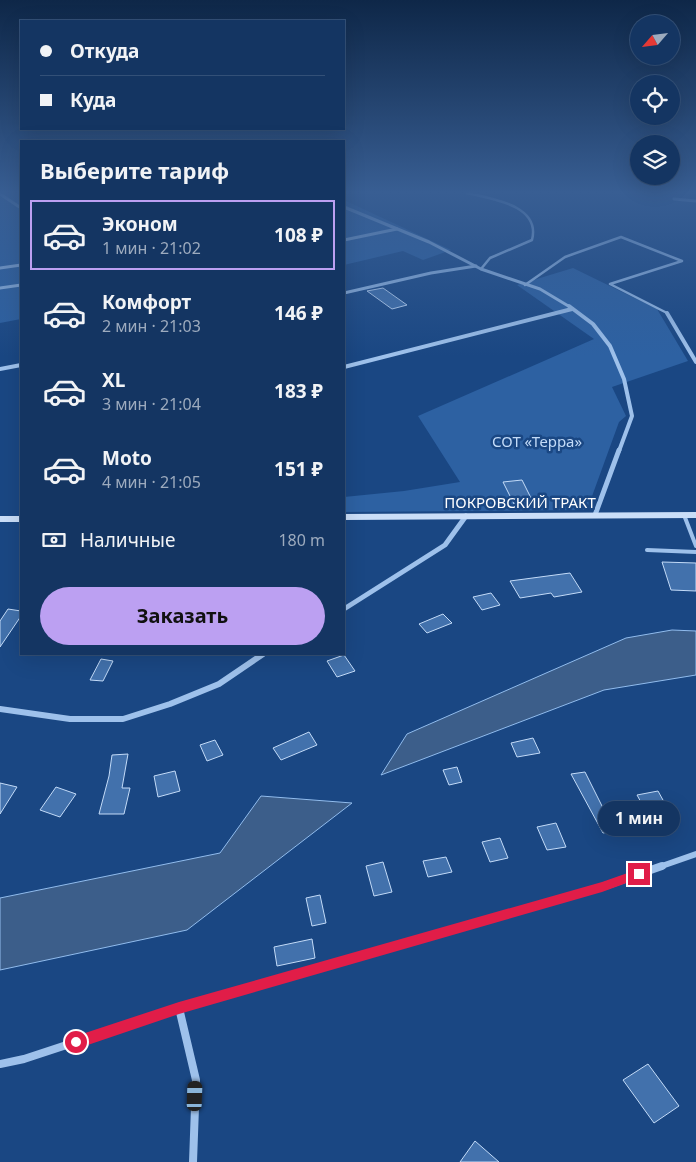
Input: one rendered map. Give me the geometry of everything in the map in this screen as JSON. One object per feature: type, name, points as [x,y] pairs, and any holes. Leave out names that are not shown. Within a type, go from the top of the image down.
[{"type":"main road","name":"ПОКРОВСКИЙ ТРАКТ","points":[[345,517],[696,515]]},
{"type":"main road","points":[[0,519],[20,519]]},
{"type":"street","points":[[437,247],[481,269],[558,298],[593,324],[610,346],[621,370],[631,404],[632,416],[595,515]]},
{"type":"street","points":[[0,268],[20,265]]},
{"type":"street","points":[[345,293],[431,273],[477,266]]},
{"type":"street","points":[[0,288],[20,284]]},
{"type":"street","points":[[345,367],[572,309]]},
{"type":"street","points":[[667,313],[696,362]]},
{"type":"street","points":[[0,369],[20,365]]},
{"type":"street","points":[[345,608],[445,545],[466,516]]},
{"type":"street","points":[[0,709],[70,719],[123,719],[170,704],[219,684],[262,655]]},
{"type":"street","points":[[0,1064],[24,1059],[179,1008],[602,887],[696,854]]},
{"type":"street","points":[[179,1008],[196,1080],[193,1162]]},
{"type":"lane","points":[[481,269],[490,258],[515,247]]},
{"type":"lane","points":[[525,285],[565,257],[592,247]]},
{"type":"lane","points":[[647,247],[682,261],[610,284],[667,313]]},
{"type":"lane","points":[[684,515],[696,546]]},
{"type":"lane","points":[[647,550],[696,552]]},
{"type":"green space","points":[[0,247],[20,247],[20,319],[0,323]]},
{"type":"green space","points":[[345,247],[445,247],[451,250],[423,260],[403,251],[345,265]]},
{"type":"green space","name":"СОТ «Терра»","points":[[573,268],[657,309],[688,361],[612,387],[626,416],[619,422],[587,510],[345,512],[345,497],[404,491],[460,482],[418,416],[594,339],[517,285]]},
{"type":"shaded area","points":[[672,630],[696,631],[696,675],[604,690],[381,775],[407,734],[626,638]]},
{"type":"shaded area","points":[[261,796],[352,803],[187,930],[0,970],[0,898],[220,853]]},
{"type":"building","points":[[383,288],[407,305],[392,309],[367,291]]},
{"type":"building","points":[[522,480],[533,502],[514,504],[503,482]]},
{"type":"building","points":[[662,562],[696,563],[696,591],[671,590]]},
{"type":"building","points":[[570,573],[582,592],[554,597],[551,593],[520,598],[510,581]]},
{"type":"building","points":[[491,593],[500,605],[482,610],[473,597]]},
{"type":"building","points":[[8,609],[20,611],[20,617],[0,647],[0,621]]},
{"type":"building","points":[[443,614],[452,623],[427,633],[419,624]]},
{"type":"building","points":[[344,655],[355,671],[337,677],[327,661]]},
{"type":"building","points":[[101,659],[113,661],[103,681],[90,680]]},
{"type":"building","points":[[309,732],[317,745],[281,760],[273,748]]},
{"type":"building","points":[[533,738],[540,753],[517,757],[511,743]]},
{"type":"building","points":[[215,740],[223,755],[207,761],[200,745]]},
{"type":"building","points":[[128,754],[122,788],[130,788],[124,814],[99,814],[109,776],[112,755]]},
{"type":"building","points":[[457,767],[462,782],[449,785],[443,770]]},
{"type":"building","points":[[175,771],[180,791],[158,797],[154,776]]},
{"type":"building","points":[[585,772],[606,814],[615,812],[624,829],[603,833],[571,774]]},
{"type":"building","points":[[0,783],[17,787],[0,814]]},
{"type":"building","points":[[56,787],[76,794],[60,817],[40,810]]},
{"type":"building","points":[[658,791],[674,820],[653,824],[637,795]]},
{"type":"building","points":[[556,823],[566,847],[547,850],[537,827]]},
{"type":"building","points":[[500,838],[508,858],[490,862],[482,842]]},
{"type":"building","points":[[446,857],[452,872],[428,877],[423,861]]},
{"type":"building","points":[[383,862],[392,892],[374,896],[366,866]]},
{"type":"building","points":[[320,895],[326,923],[312,926],[306,898]]},
{"type":"building","points":[[312,939],[315,958],[277,966],[274,947]]},
{"type":"building","points":[[648,1064],[679,1106],[654,1123],[623,1080]]},
{"type":"building","points":[[475,1141],[499,1162],[460,1162]]},
{"type":"route","points":[[76,1042],[179,1008],[602,887],[639,874]]}]
